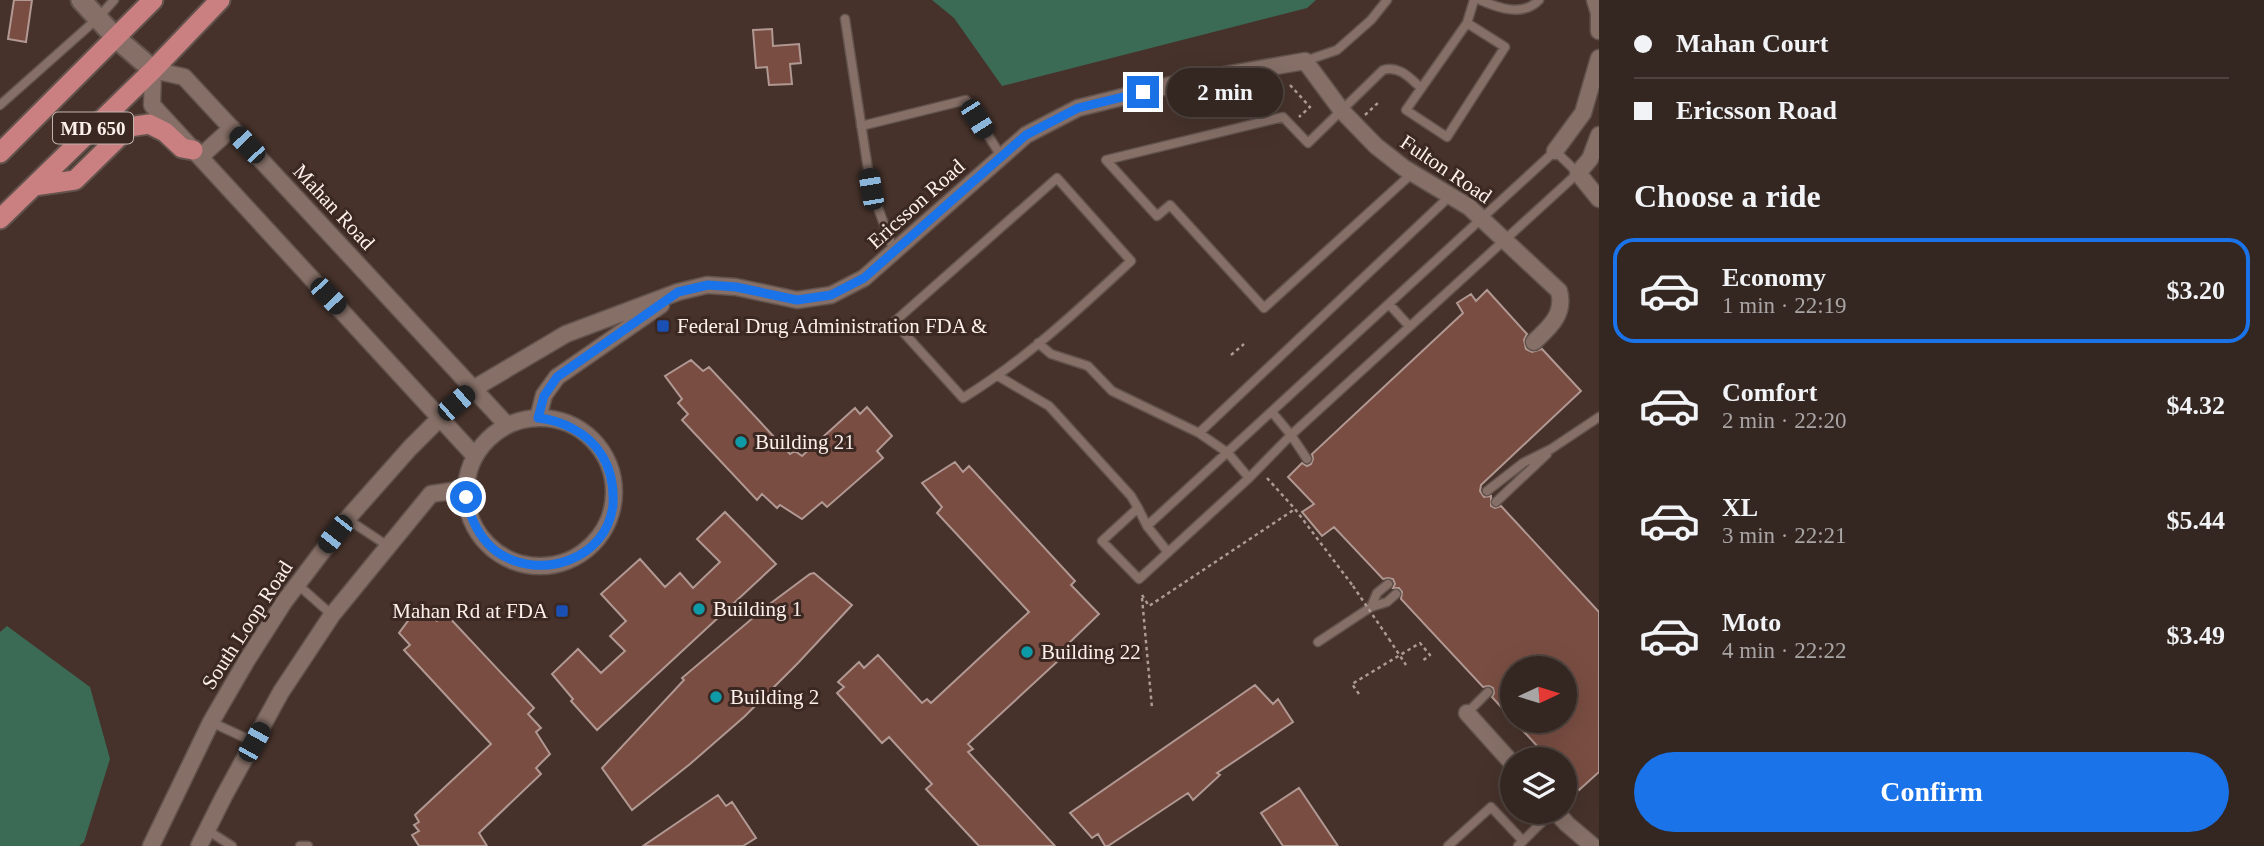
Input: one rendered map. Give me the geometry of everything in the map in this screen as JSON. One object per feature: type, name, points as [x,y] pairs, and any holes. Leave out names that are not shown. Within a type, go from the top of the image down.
[{"type":"main road","name":"MD 650","points":[[0,153],[153,0]]},
{"type":"main road","name":"MD 650","points":[[0,219],[153,70],[220,0]]},
{"type":"main road","points":[[34,186],[75,180],[129,127],[149,124],[165,132],[182,148],[197,154]]},
{"type":"street","points":[[81,0],[116,38],[153,70],[152,105],[474,455]]},
{"type":"street","points":[[1595,0],[1599,13],[1599,30]]},
{"type":"street","points":[[1555,151],[1583,113],[1599,58]]},
{"type":"street","name":"Fulton Road","points":[[1305,61],[1342,111],[1376,146],[1404,168],[1451,195],[1482,218],[1559,291],[1562,300],[1553,324],[1534,342]]},
{"type":"street","name":"Ericsson Road","points":[[678,292],[708,285],[736,287],[797,300],[831,295],[864,278],[1026,135],[1078,108],[1178,83],[1305,61]]},
{"type":"street","name":"Mahan Road","points":[[153,70],[184,77],[507,425]]},
{"type":"street","points":[[197,154],[232,128]]},
{"type":"street","points":[[1599,135],[1594,160],[1578,173],[1599,199]]},
{"type":"street","points":[[440,418],[473,388],[566,334],[678,292]]},
{"type":"street","points":[[538,418],[544,396],[557,377],[678,292]]},
{"type":"street","name":"South Loop Road","points":[[151,846],[211,722],[247,660],[297,584],[347,519],[440,418]]},
{"type":"street","points":[[538,418],[559,422],[593,444],[607,464],[613,488],[609,522],[598,542],[582,555],[566,562],[531,564],[514,560],[497,551],[481,534],[469,512],[465,489],[468,469],[474,455],[483,443],[507,425],[538,418]]},
{"type":"street","points":[[199,846],[281,692],[332,615],[431,494],[465,489]]},
{"type":"street","points":[[1467,713],[1500,750]]},
{"type":"street","points":[[1567,824],[1593,846]]},
{"type":"lane","points":[[0,105],[98,18],[114,0]]},
{"type":"lane","points":[[1305,61],[1337,50],[1371,20],[1387,0]]},
{"type":"lane","points":[[1467,23],[1505,47],[1447,137],[1406,110],[1467,23],[1474,0]]},
{"type":"lane","points":[[1480,0],[1497,8],[1522,10],[1539,0]]},
{"type":"lane","points":[[845,19],[871,189],[895,251]]},
{"type":"lane","points":[[1404,168],[1407,178],[1265,308],[1170,205],[1157,216],[1106,160],[1283,117],[1308,143],[1383,70],[1390,68],[1402,71],[1421,88]]},
{"type":"lane","points":[[861,126],[966,100],[1001,156]]},
{"type":"lane","points":[[1138,508],[1101,541],[1139,579],[1249,478],[1291,435],[1578,173],[1555,151],[1147,526]]},
{"type":"lane","points":[[1057,178],[1131,261],[1038,343],[999,376],[963,398],[894,322],[1057,178]]},
{"type":"lane","points":[[1199,433],[1451,195]]},
{"type":"lane","points":[[1389,304],[1409,326]]},
{"type":"lane","points":[[1038,343],[1051,354],[1088,366],[1112,391],[1199,433],[1228,453],[1249,478]]},
{"type":"lane","points":[[999,376],[1049,406],[1131,496],[1147,526],[1167,551]]},
{"type":"lane","points":[[1272,412],[1307,459]]},
{"type":"lane","points":[[1487,491],[1523,463],[1551,449],[1599,416]]},
{"type":"lane","points":[[1496,502],[1551,449]]},
{"type":"lane","points":[[347,519],[388,546]]},
{"type":"lane","points":[[297,584],[332,615]]},
{"type":"lane","points":[[1371,607],[1377,593],[1388,584]]},
{"type":"lane","points":[[1318,642],[1396,594]]},
{"type":"lane","points":[[1467,713],[1488,692]]},
{"type":"lane","points":[[211,722],[254,742]]},
{"type":"lane","points":[[1448,846],[1491,807],[1520,844],[1541,824]]},
{"type":"lane","points":[[207,830],[232,846]]},
{"type":"lane","points":[[300,846],[308,846]]},
{"type":"path","points":[[1290,85],[1310,107],[1299,117]]},
{"type":"path","points":[[1363,117],[1380,101]]},
{"type":"path","points":[[1231,355],[1244,344]]},
{"type":"path","points":[[1267,478],[1295,509],[1353,586],[1406,665]]},
{"type":"path","points":[[1152,708],[1142,595],[1149,606],[1295,509]]},
{"type":"path","points":[[1359,694],[1353,684],[1420,643],[1430,654],[1421,662]]},
{"type":"green space","points":[[932,0],[1316,0],[1307,8],[1002,86],[954,18]]},
{"type":"green space","points":[[7,626],[90,687],[110,759],[84,842],[79,846],[0,846],[0,632]]},
{"type":"building","points":[[14,0],[32,0],[26,42],[8,39]]},
{"type":"building","points":[[772,29],[773,46],[799,44],[801,63],[790,64],[792,84],[769,85],[767,67],[756,68],[753,30]]},
{"type":"building","points":[[1487,290],[1527,334],[1524,340],[1526,349],[1532,352],[1542,349],[1581,391],[1481,485],[1480,491],[1484,497],[1491,496],[1491,506],[1501,506],[1599,612],[1599,772],[1579,790],[1577,747],[1538,747],[1525,733],[1577,733],[1577,656],[1500,656],[1500,706],[1492,697],[1493,688],[1483,687],[1401,599],[1402,592],[1399,588],[1393,588],[1393,579],[1383,579],[1334,527],[1322,536],[1302,512],[1314,504],[1288,477],[1302,463],[1307,466],[1311,464],[1312,454],[1463,313],[1457,303],[1471,294],[1476,301]]},
{"type":"building","name":"Building 21","points":[[691,360],[703,371],[709,367],[790,454],[795,451],[802,456],[855,408],[860,414],[867,407],[892,436],[877,451],[883,458],[827,507],[822,502],[802,519],[780,505],[777,508],[762,494],[757,500],[682,420],[688,414],[678,403],[682,399],[665,376]]},
{"type":"building","name":"Building 22","points":[[955,462],[963,472],[969,466],[1075,581],[1071,585],[1099,614],[1068,644],[1072,648],[968,744],[973,749],[968,752],[1055,846],[979,846],[926,789],[932,784],[889,737],[882,743],[837,693],[844,687],[838,682],[859,662],[864,668],[878,655],[922,703],[927,699],[931,703],[1029,612],[937,513],[942,507],[922,483]]},
{"type":"building","name":"Building 1","points":[[725,512],[776,564],[597,730],[571,701],[573,699],[552,674],[578,649],[601,673],[625,651],[610,636],[626,621],[601,594],[640,559],[665,587],[680,573],[693,588],[720,562],[697,539]]},
{"type":"building","name":"Building 2","points":[[814,573],[852,605],[744,717],[632,810],[602,768],[684,680],[682,678],[767,606]]},
{"type":"building","points":[[419,606],[437,621],[445,613],[534,708],[528,714],[541,728],[536,732],[550,754],[536,768],[541,774],[479,833],[487,846],[419,846],[412,835],[419,831],[414,825],[419,822],[415,815],[491,744],[404,650],[410,645],[399,633]]},
{"type":"building","points":[[1255,685],[1273,704],[1278,699],[1293,722],[1217,773],[1220,775],[1193,800],[1188,793],[1108,846],[1105,846],[1098,834],[1092,838],[1070,813]]},
{"type":"building","points":[[1299,788],[1338,846],[1283,846],[1261,813]]},
{"type":"building","points":[[718,795],[726,806],[732,802],[756,838],[743,846],[643,846]]},
{"type":"place","name":"Federal Drug Administration FDA &","points":[[663,326]]},
{"type":"place","name":"Building 21","points":[[741,442]]},
{"type":"place","name":"Building 1","points":[[699,609]]},
{"type":"place","name":"Mahan Rd at FDA","points":[[562,611]]},
{"type":"place","name":"Building 22","points":[[1027,652]]},
{"type":"place","name":"Building 2","points":[[716,697]]},
{"type":"route","points":[[466,497],[469,512],[481,534],[505,556],[523,563],[543,565],[566,562],[582,555],[598,542],[607,527],[613,488],[607,464],[593,444],[559,422],[538,418],[539,406],[557,377],[678,292],[708,285],[736,287],[797,300],[819,298],[842,290],[864,278],[1026,135],[1078,108],[1143,92]]}]
